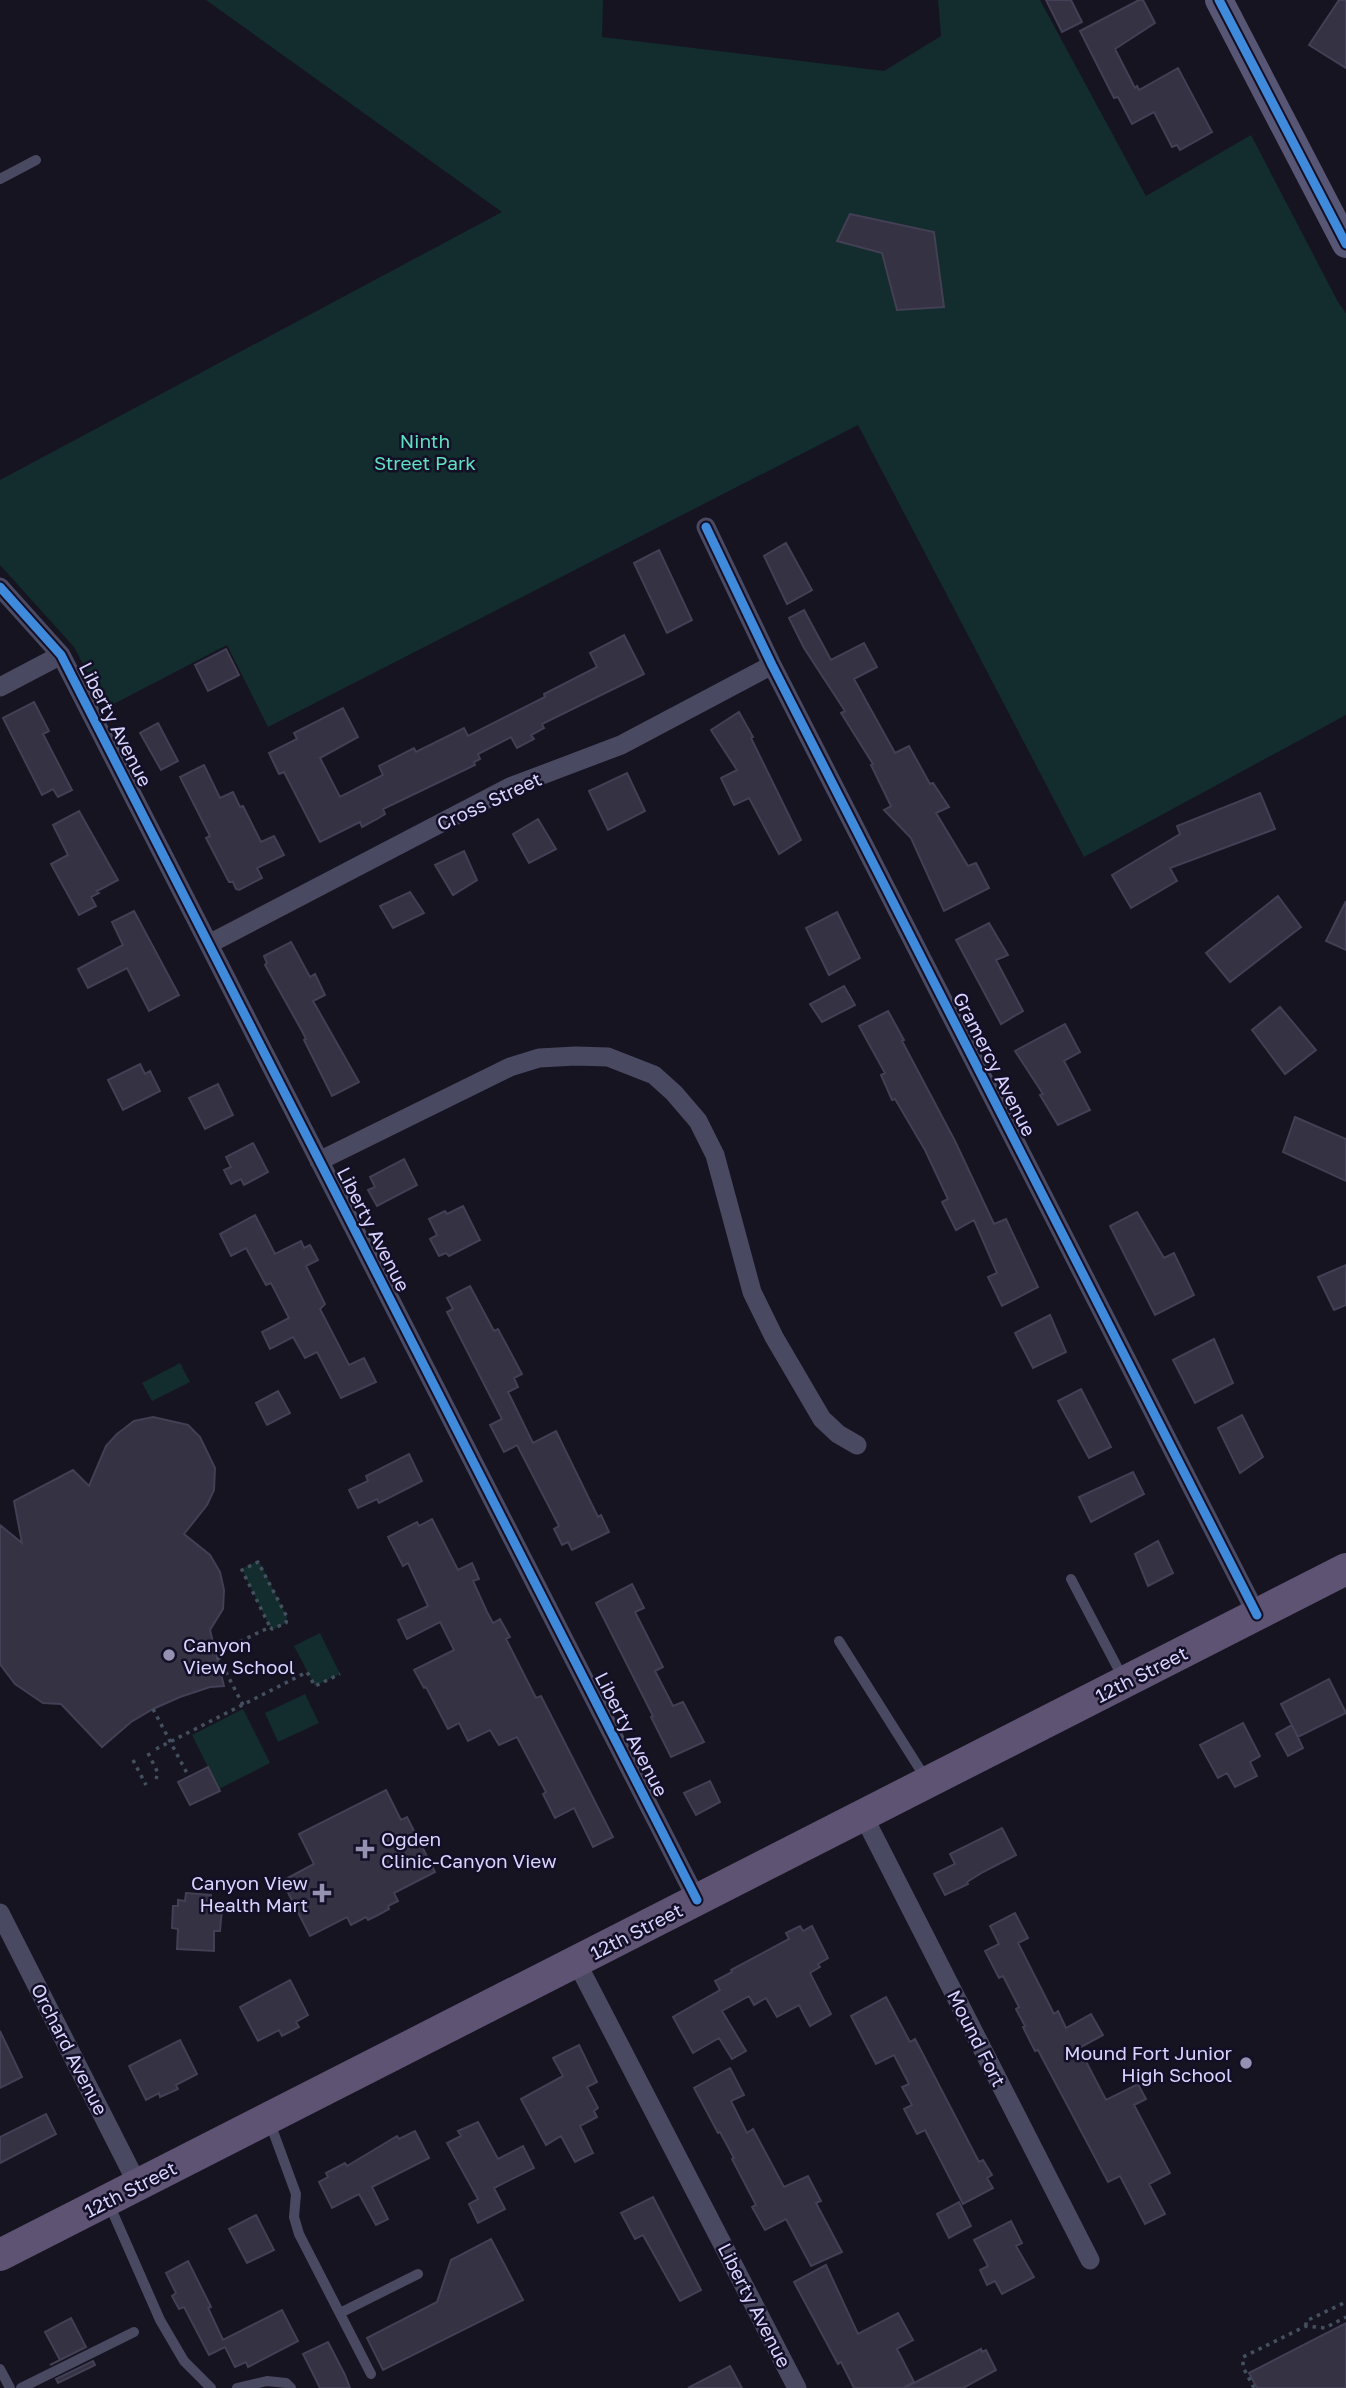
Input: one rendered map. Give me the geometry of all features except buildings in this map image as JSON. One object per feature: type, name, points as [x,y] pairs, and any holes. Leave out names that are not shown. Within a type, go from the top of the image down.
[{"type":"main road","points":[[1220,1],[1346,244]]},
{"type":"main road","name":"12th Street","points":[[0,2255],[1346,1569]]},
{"type":"street","name":"Gramercy Avenue","points":[[706,527],[772,666],[1257,1615]]},
{"type":"street","name":"Liberty Avenue","points":[[0,587],[61,655],[697,1900]]},
{"type":"street","points":[[0,687],[61,655]]},
{"type":"street","name":"Cross Street","points":[[209,944],[510,788],[621,745],[772,666]]},
{"type":"street","points":[[319,1161],[510,1067],[539,1058],[608,1057],[654,1075],[698,1121],[715,1154],[752,1292],[799,1383],[821,1419],[838,1434],[857,1445]]},
{"type":"street","name":"Mound Fort","points":[[863,1815],[1090,2260]]},
{"type":"street","name":"Orchard Avenue","points":[[0,1913],[138,2185]]},
{"type":"street","name":"Liberty Avenue","points":[[576,1961],[797,2388]]},
{"type":"lane","points":[[0,179],[36,160]]},
{"type":"lane","points":[[1071,1579],[1125,1682]]},
{"type":"lane","points":[[839,1641],[929,1782]]},
{"type":"lane","points":[[268,2119],[296,2194],[294,2217],[299,2234],[371,2374]]},
{"type":"lane","points":[[107,2200],[160,2320],[184,2361],[211,2388]]},
{"type":"lane","points":[[340,2313],[418,2274]]},
{"type":"lane","points":[[21,2388],[134,2332]]},
{"type":"lane","points":[[0,2369],[10,2388]]},
{"type":"lane","points":[[237,2388],[267,2381],[286,2383],[291,2388]]},
{"type":"path","points":[[243,1705],[216,1653],[270,1627],[272,1629],[286,1623],[288,1618],[258,1562],[242,1570],[270,1627]]},
{"type":"path","points":[[156,1749],[307,1672],[315,1686],[340,1674]]},
{"type":"path","points":[[153,1709],[189,1777]]},
{"type":"path","points":[[148,1753],[158,1773],[156,1779]]},
{"type":"path","points":[[133,1760],[146,1784]]},
{"type":"path","points":[[1306,2326],[1306,2321],[1346,2302]]},
{"type":"path","points":[[1254,2388],[1243,2367],[1243,2357],[1306,2326],[1325,2328],[1346,2317]]},
{"type":"green space","name":"Ninth Street Park","points":[[206,0],[603,0],[602,37],[884,71],[941,36],[938,0],[1040,0],[1146,196],[1251,135],[1346,313],[1346,715],[1084,857],[858,425],[268,727],[227,645],[106,708],[74,647],[0,565],[0,480],[502,212]]},
{"type":"green space","points":[[180,1363],[190,1382],[152,1401],[142,1383]]},
{"type":"green space","points":[[260,1563],[287,1617],[286,1623],[274,1629],[270,1627],[243,1572],[243,1568]]},
{"type":"green space","points":[[320,1633],[340,1674],[315,1686],[294,1646]]},
{"type":"green space","points":[[305,1694],[319,1723],[278,1742],[265,1713]]},
{"type":"green space","points":[[243,1709],[270,1763],[219,1789],[192,1735]]},
{"type":"cycle path","points":[[1219,0],[1346,244]]},
{"type":"cycle path","points":[[706,527],[772,665],[1257,1615]]},
{"type":"cycle path","points":[[0,587],[61,655],[697,1900]]},
{"type":"place","name":"Canyon View School","points":[[169,1655]]},
{"type":"place","name":"Ogden Clinic-Canyon View","points":[[365,1849]]},
{"type":"place","name":"Canyon View Health Mart","points":[[322,1893]]},
{"type":"place","name":"Mound Fort Junior High School","points":[[1246,2063]]}]
